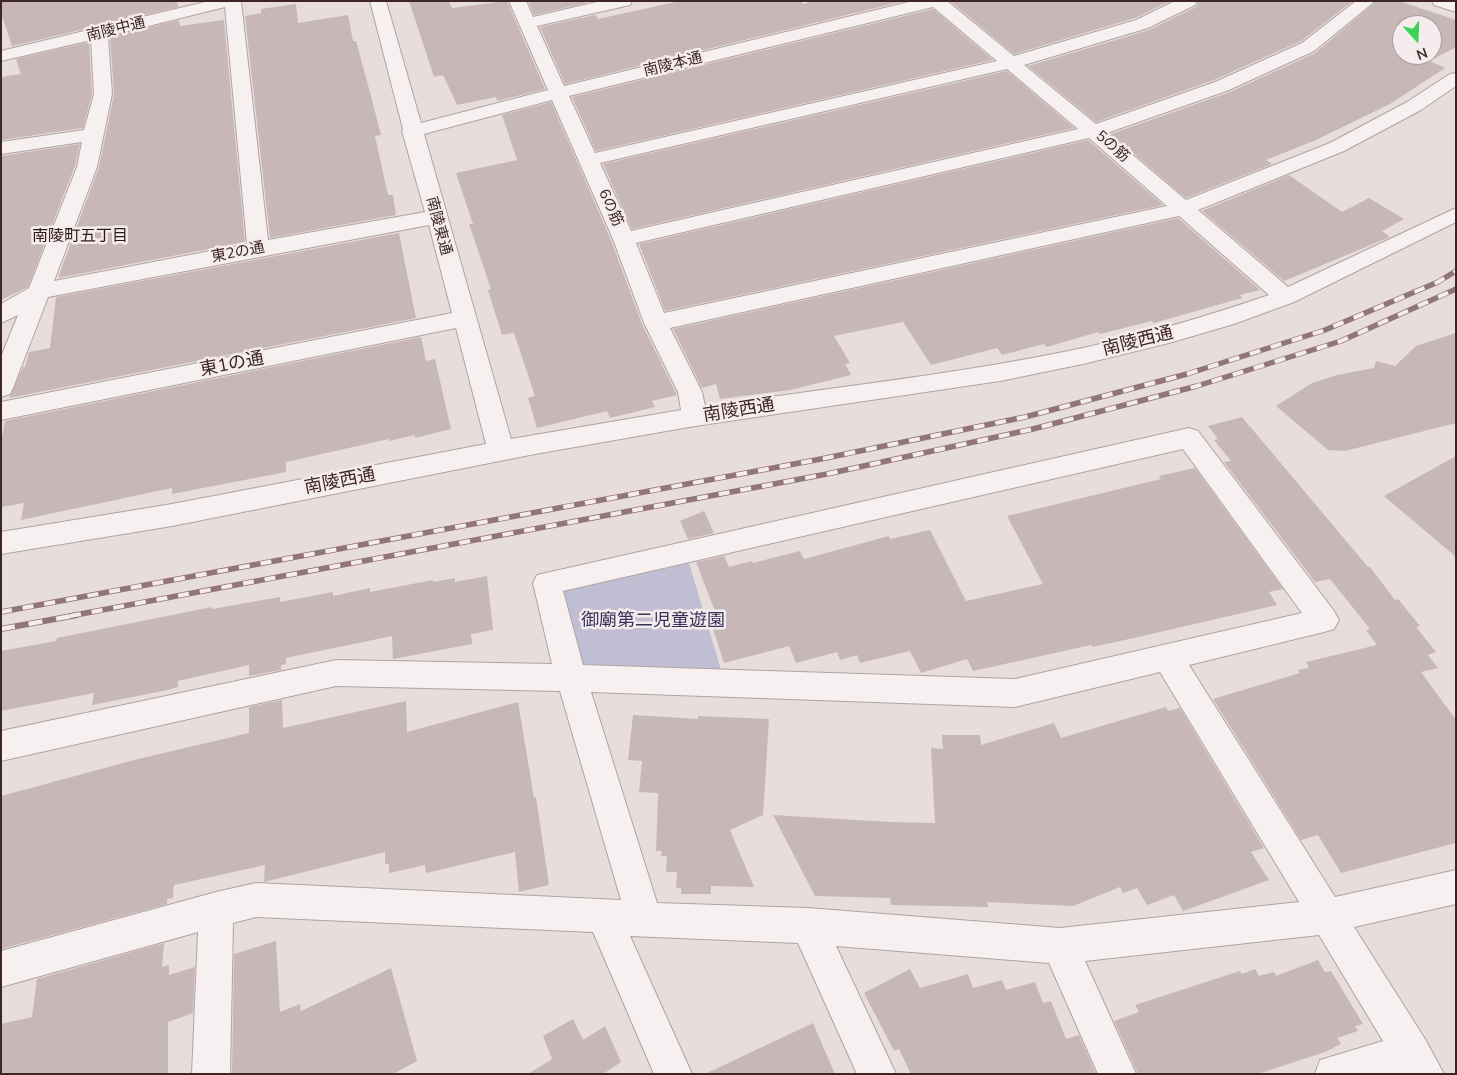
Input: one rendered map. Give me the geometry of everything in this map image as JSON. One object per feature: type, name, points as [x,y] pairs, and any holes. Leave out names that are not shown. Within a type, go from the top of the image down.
[{"type":"street","name":"南陵中通","points":[[1,56],[232,1]]},
{"type":"street","points":[[232,1],[258,249]]},
{"type":"street","name":"南陵東通","points":[[378,1],[463,319],[501,450]]},
{"type":"street","name":"6の筋","points":[[517,1],[624,239],[656,322],[690,392],[695,417]]},
{"type":"street","points":[[527,23],[624,1]]},
{"type":"street","name":"南陵本通","points":[[412,131],[557,93],[935,1]]},
{"type":"street","name":"5の筋","points":[[935,1],[1093,131],[1286,297]]},
{"type":"street","points":[[589,160],[1010,64],[1142,24],[1189,1]]},
{"type":"street","points":[[624,239],[1093,131],[1222,86],[1308,47],[1367,1]]},
{"type":"street","points":[[1440,1],[1456,7]]},
{"type":"street","points":[[1,388],[87,167],[92,135],[103,94],[99,34]]},
{"type":"street","points":[[656,322],[1183,209],[1337,147],[1414,106],[1456,78]]},
{"type":"street","points":[[1,148],[92,135]]},
{"type":"street","name":"南陵西通","points":[[1,543],[172,516],[501,450],[695,417],[1000,372],[1083,356],[1171,334],[1226,318],[1286,297],[1456,214]]},
{"type":"street","name":"東2の通","points":[[40,291],[436,217]]},
{"type":"street","points":[[1,315],[40,291]]},
{"type":"street","name":"東1の通","points":[[1,411],[463,319]]},
{"type":"street","points":[[1,746],[336,673],[571,678],[1015,693],[1324,620],[1190,438],[547,583],[571,678],[645,920]]},
{"type":"street","points":[[1167,657],[1419,1063],[1334,1074]]},
{"type":"street","points":[[1,969],[216,909],[256,900],[603,915],[645,920],[808,926],[1060,946],[1328,916],[1456,887]]},
{"type":"street","points":[[211,1074],[216,909]]},
{"type":"street","points":[[603,915],[673,1074]]},
{"type":"street","points":[[808,926],[877,1074]]},
{"type":"street","points":[[1060,946],[1117,1074]]},
{"type":"green space","name":"御廟第二児童遊園","points":[[689,563],[722,673],[578,670],[555,593]]},
{"type":"building","points":[[1,1],[177,1],[178,7],[12,46],[1,13]]},
{"type":"building","points":[[409,1],[449,1],[452,8],[507,1],[545,89],[497,101],[496,97],[457,105],[443,75],[434,77]]},
{"type":"building","points":[[528,1],[585,1],[586,3],[534,15]]},
{"type":"building","points":[[680,1],[801,1],[803,4],[814,1],[904,1],[565,84],[540,27],[595,15],[598,19]]},
{"type":"building","points":[[950,1],[1170,1],[1135,18],[1014,54]]},
{"type":"building","points":[[1199,1],[1353,1],[1301,41],[1214,80],[1096,122],[1028,66],[1149,30],[1196,7]]},
{"type":"building","points":[[1377,1],[1399,1],[1441,15],[1392,15],[1392,65],[1439,65],[1445,68],[1390,104],[1316,140],[1266,160],[1272,164],[1186,198],[1111,134],[1230,92],[1315,53]]},
{"type":"building","points":[[296,4],[298,23],[348,15],[353,41],[356,41],[381,135],[375,136],[388,195],[393,195],[396,215],[270,238],[245,16],[261,13],[261,9]]},
{"type":"building","points":[[933,9],[993,60],[596,151],[572,97]]},
{"type":"building","points":[[1442,15],[1456,20],[1456,47],[1442,55]]},
{"type":"building","points":[[179,20],[180,26],[224,20],[245,242],[58,278],[99,167],[114,94],[110,37]]},
{"type":"building","points":[[89,42],[92,94],[83,128],[1,140],[1,77],[21,74],[16,59]]},
{"type":"building","points":[[1007,71],[1074,128],[632,229],[603,164]]},
{"type":"building","points":[[551,102],[611,240],[642,324],[677,395],[652,401],[655,407],[610,418],[607,411],[537,428],[528,398],[535,396],[514,333],[502,335],[488,290],[491,289],[469,224],[473,224],[456,173],[517,160],[502,115]]},
{"type":"building","points":[[1088,140],[1163,205],[665,311],[639,244]]},
{"type":"building","points":[[80,144],[75,166],[28,287],[1,300],[1,156]]},
{"type":"building","points":[[1289,175],[1342,212],[1369,198],[1404,219],[1382,231],[1390,237],[1284,281],[1202,211]]},
{"type":"building","points":[[1178,218],[1260,290],[1240,295],[1242,298],[1154,323],[1152,321],[1100,334],[1098,332],[1047,347],[1044,344],[1002,355],[997,348],[931,365],[903,322],[834,336],[850,363],[845,364],[851,375],[790,390],[720,399],[716,384],[702,388],[673,329]]},
{"type":"building","points":[[399,233],[416,318],[9,398],[23,367],[25,367],[29,352],[50,348],[56,297]]},
{"type":"building","points":[[1456,333],[1456,423],[1345,451],[1328,450],[1276,406],[1312,383],[1337,375],[1374,368],[1376,361],[1395,366],[1416,346]]},
{"type":"building","points":[[421,337],[426,361],[435,359],[451,429],[415,438],[415,435],[389,441],[389,439],[286,462],[286,472],[172,494],[172,488],[21,520],[24,503],[1,507],[1,443],[5,421]]},
{"type":"building","points":[[1242,417],[1368,567],[1370,567],[1395,600],[1398,599],[1420,626],[1416,627],[1436,652],[1428,655],[1438,668],[1421,672],[1456,720],[1456,843],[1341,873],[1318,835],[1301,840],[1213,699],[1300,673],[1298,670],[1309,668],[1306,662],[1377,645],[1366,630],[1370,629],[1330,579],[1315,582],[1224,462],[1231,461],[1214,440],[1218,439],[1208,426]]},
{"type":"building","points":[[1456,456],[1456,557],[1384,496]]},
{"type":"building","points":[[1195,468],[1283,589],[1269,592],[1277,605],[1134,638],[1092,647],[1091,645],[973,671],[967,659],[921,673],[910,651],[860,663],[857,655],[840,660],[837,652],[796,663],[789,646],[724,663],[713,629],[721,627],[696,562],[724,556],[729,567],[800,551],[804,559],[889,536],[890,539],[930,530],[966,601],[1043,584],[1007,516],[1161,479],[1159,476]]},
{"type":"building","points":[[704,511],[714,533],[688,539],[680,521]]},
{"type":"building","points":[[487,576],[493,630],[471,634],[472,644],[393,659],[392,636],[286,658],[286,664],[281,665],[281,670],[249,676],[249,665],[178,681],[178,687],[168,690],[92,705],[94,693],[1,711],[1,651],[212,607],[212,609],[280,597],[280,602],[333,592],[333,596],[370,588],[370,592],[433,580],[433,582],[455,578],[455,582]]},
{"type":"building","points":[[282,700],[283,728],[406,701],[407,732],[518,702],[534,798],[536,797],[549,885],[519,892],[515,852],[426,873],[425,865],[389,873],[389,864],[385,864],[385,852],[264,882],[265,865],[174,885],[173,898],[167,899],[167,904],[1,949],[1,796],[138,759],[249,733],[249,707]]},
{"type":"building","points":[[1166,707],[1168,711],[1180,708],[1264,848],[1251,852],[1269,880],[1183,911],[1174,895],[1147,905],[1137,888],[1123,893],[1120,887],[1073,906],[987,902],[988,907],[891,905],[890,898],[815,896],[773,815],[935,823],[931,748],[943,749],[942,735],[980,735],[981,745],[1054,723],[1061,738]]},
{"type":"building","points":[[633,715],[698,719],[698,716],[769,719],[763,815],[730,830],[754,887],[711,886],[711,894],[681,894],[681,888],[676,888],[677,872],[666,872],[667,856],[661,856],[662,851],[656,851],[658,793],[639,792],[642,761],[628,760]]},
{"type":"building","points":[[276,941],[280,1012],[300,1004],[301,1011],[391,968],[417,1061],[393,1074],[232,1074],[234,954]]},
{"type":"building","points":[[164,943],[162,967],[169,965],[169,975],[195,967],[193,1013],[168,1022],[168,1074],[1,1074],[1,1024],[32,1017],[37,979]]},
{"type":"building","points":[[1318,960],[1325,972],[1331,971],[1363,1024],[1355,1026],[1358,1031],[1337,1038],[1341,1044],[1325,1052],[1258,1074],[1138,1074],[1114,1021],[1139,1012],[1135,1005],[1240,971],[1242,974],[1255,969],[1259,976],[1274,972],[1276,976]]},
{"type":"building","points":[[910,969],[920,988],[968,974],[973,988],[1002,980],[1006,990],[1035,982],[1043,1003],[1051,1001],[1066,1039],[1079,1035],[1096,1074],[911,1074],[899,1049],[894,1051],[864,993]]},
{"type":"building","points":[[573,1019],[583,1040],[605,1026],[621,1062],[603,1074],[528,1074],[552,1059],[543,1036]]},
{"type":"building","points":[[813,1023],[835,1074],[705,1074]]},
{"type":"railway","points":[[1,612],[821,459],[1025,417],[1187,374],[1325,330],[1438,282],[1456,271]]},
{"type":"railway","points":[[70,616],[827,474],[1033,429],[1197,386],[1341,341],[1456,289]]},
{"type":"railway","points":[[1,629],[77,615]]},
{"type":"district","name":"南陵町五丁目","points":[[80,237]]}]
